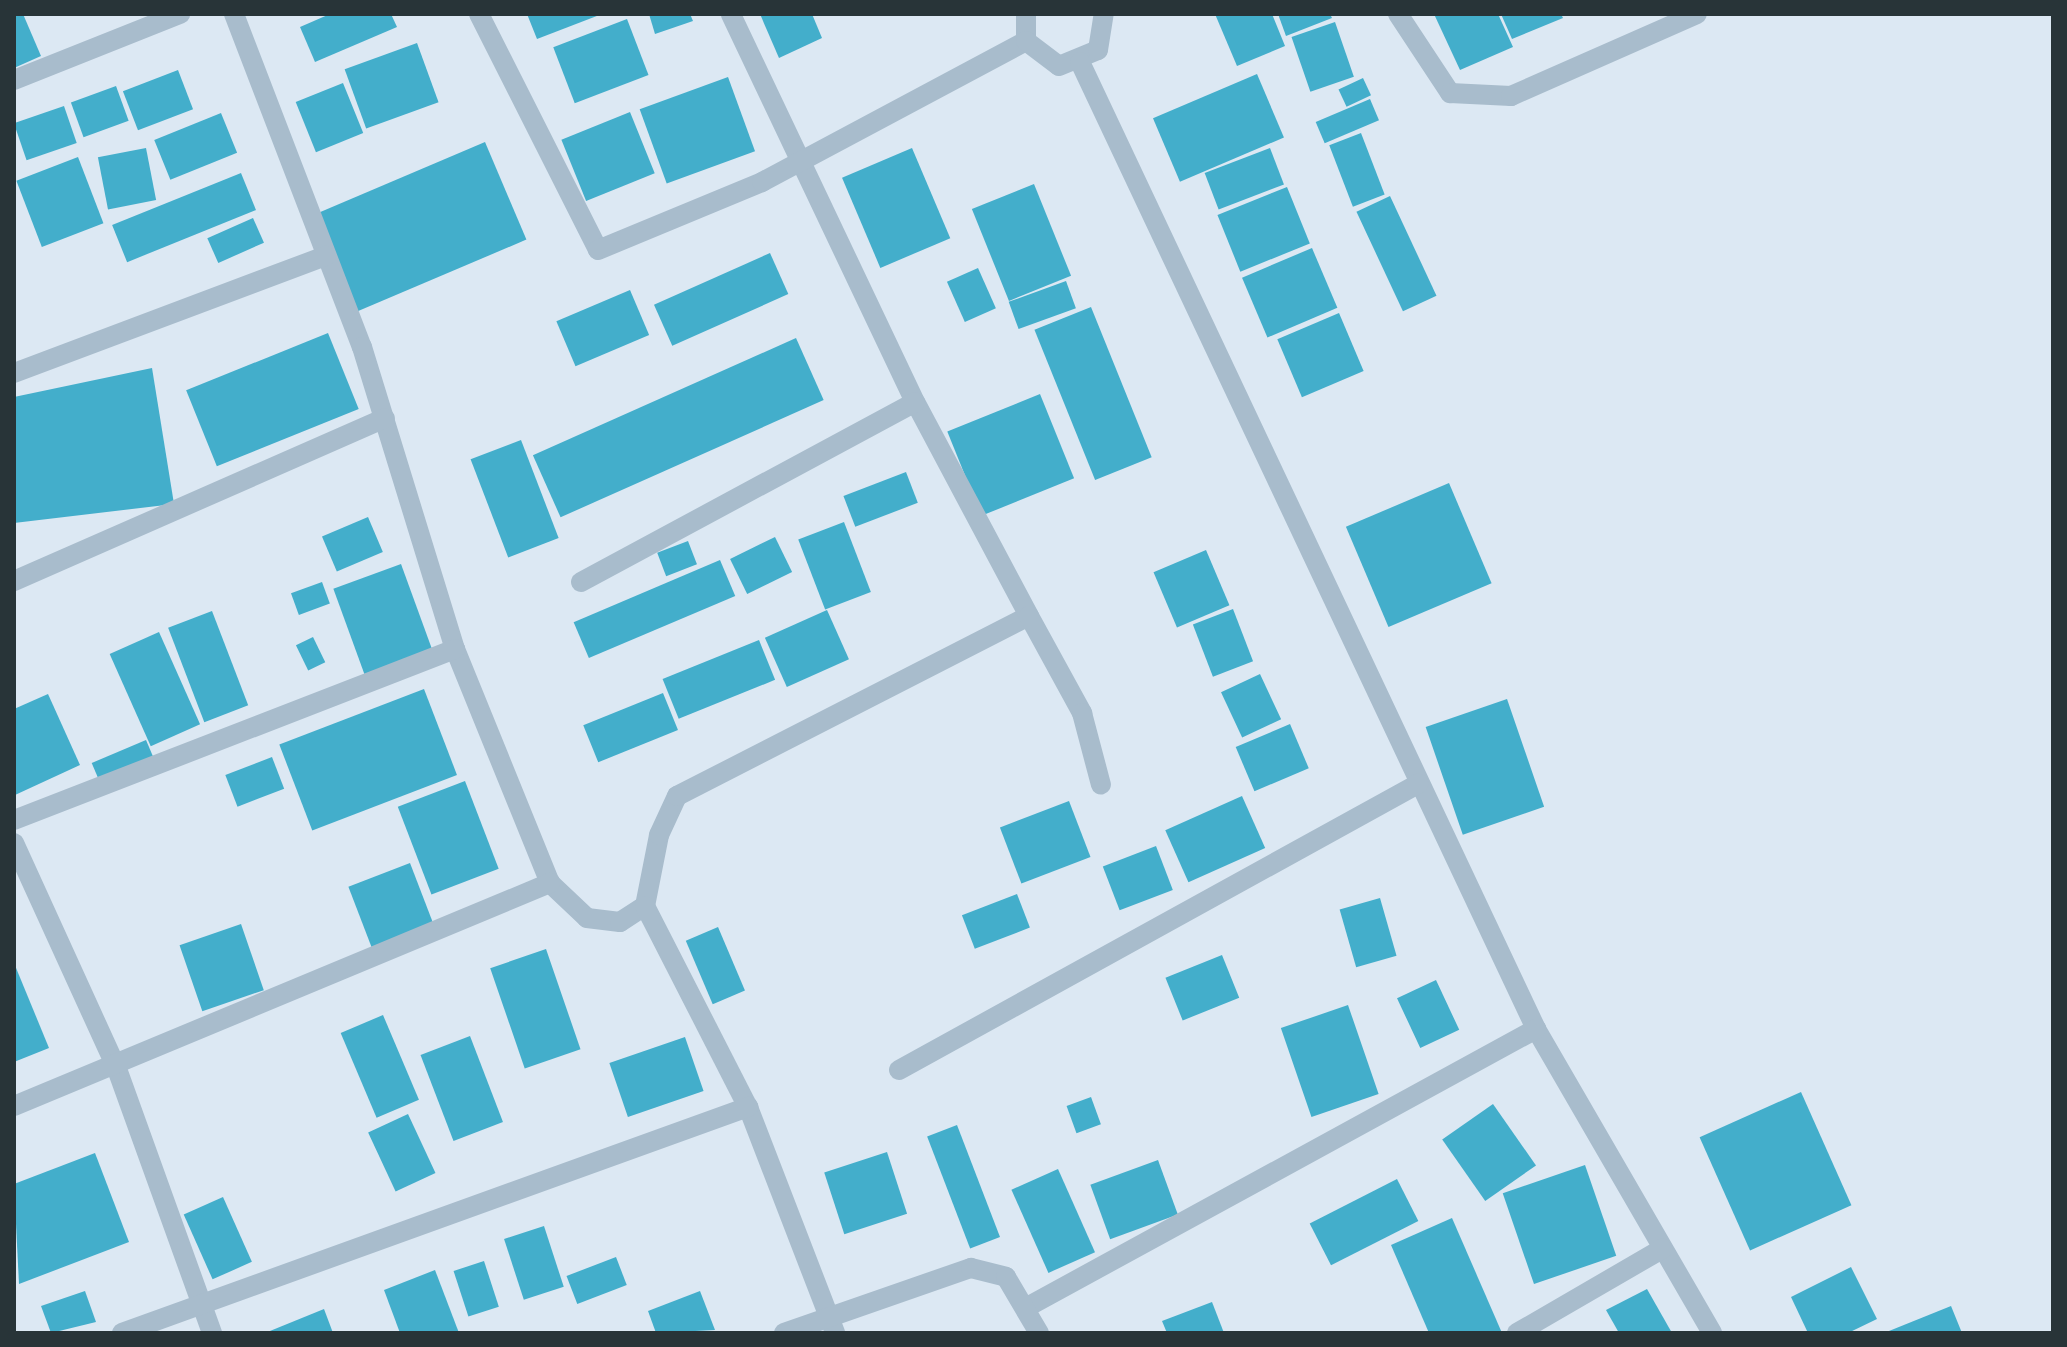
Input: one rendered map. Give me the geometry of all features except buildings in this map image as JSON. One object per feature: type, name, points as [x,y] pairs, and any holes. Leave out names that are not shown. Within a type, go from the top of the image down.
[{"type":"street","points":[[14,80],[180,14]]},
{"type":"street","points":[[234,14],[385,418],[455,649],[550,883],[587,918],[620,922],[645,906]]},
{"type":"street","points":[[479,14],[590,243],[598,250],[616,246],[800,162],[1026,41]]},
{"type":"street","points":[[731,14],[915,402],[1082,713],[1101,785]]},
{"type":"street","points":[[1026,14],[1026,41]]},
{"type":"street","points":[[1026,41],[1059,66],[1080,62],[1098,50],[1104,14]]},
{"type":"street","points":[[1398,14],[1418,54],[1450,93],[1511,96],[1697,14]]},
{"type":"street","points":[[1080,62],[1536,1029],[1712,1333]]},
{"type":"street","points":[[14,373],[326,256]]},
{"type":"street","points":[[581,582],[915,402]]},
{"type":"street","points":[[14,581],[385,418]]},
{"type":"street","points":[[832,1324],[748,1107],[645,906],[659,835],[677,796],[1029,616]]},
{"type":"street","points":[[14,820],[455,649]]},
{"type":"street","points":[[899,1070],[1418,784]]},
{"type":"street","points":[[14,843],[117,1069],[212,1333]]},
{"type":"street","points":[[14,1106],[117,1069],[550,883]]},
{"type":"street","points":[[1029,1306],[1536,1029]]},
{"type":"street","points":[[122,1333],[748,1107]]},
{"type":"street","points":[[1517,1333],[1662,1249]]},
{"type":"street","points":[[784,1333],[832,1324],[971,1268],[1006,1277],[1029,1306],[1039,1333]]}]
